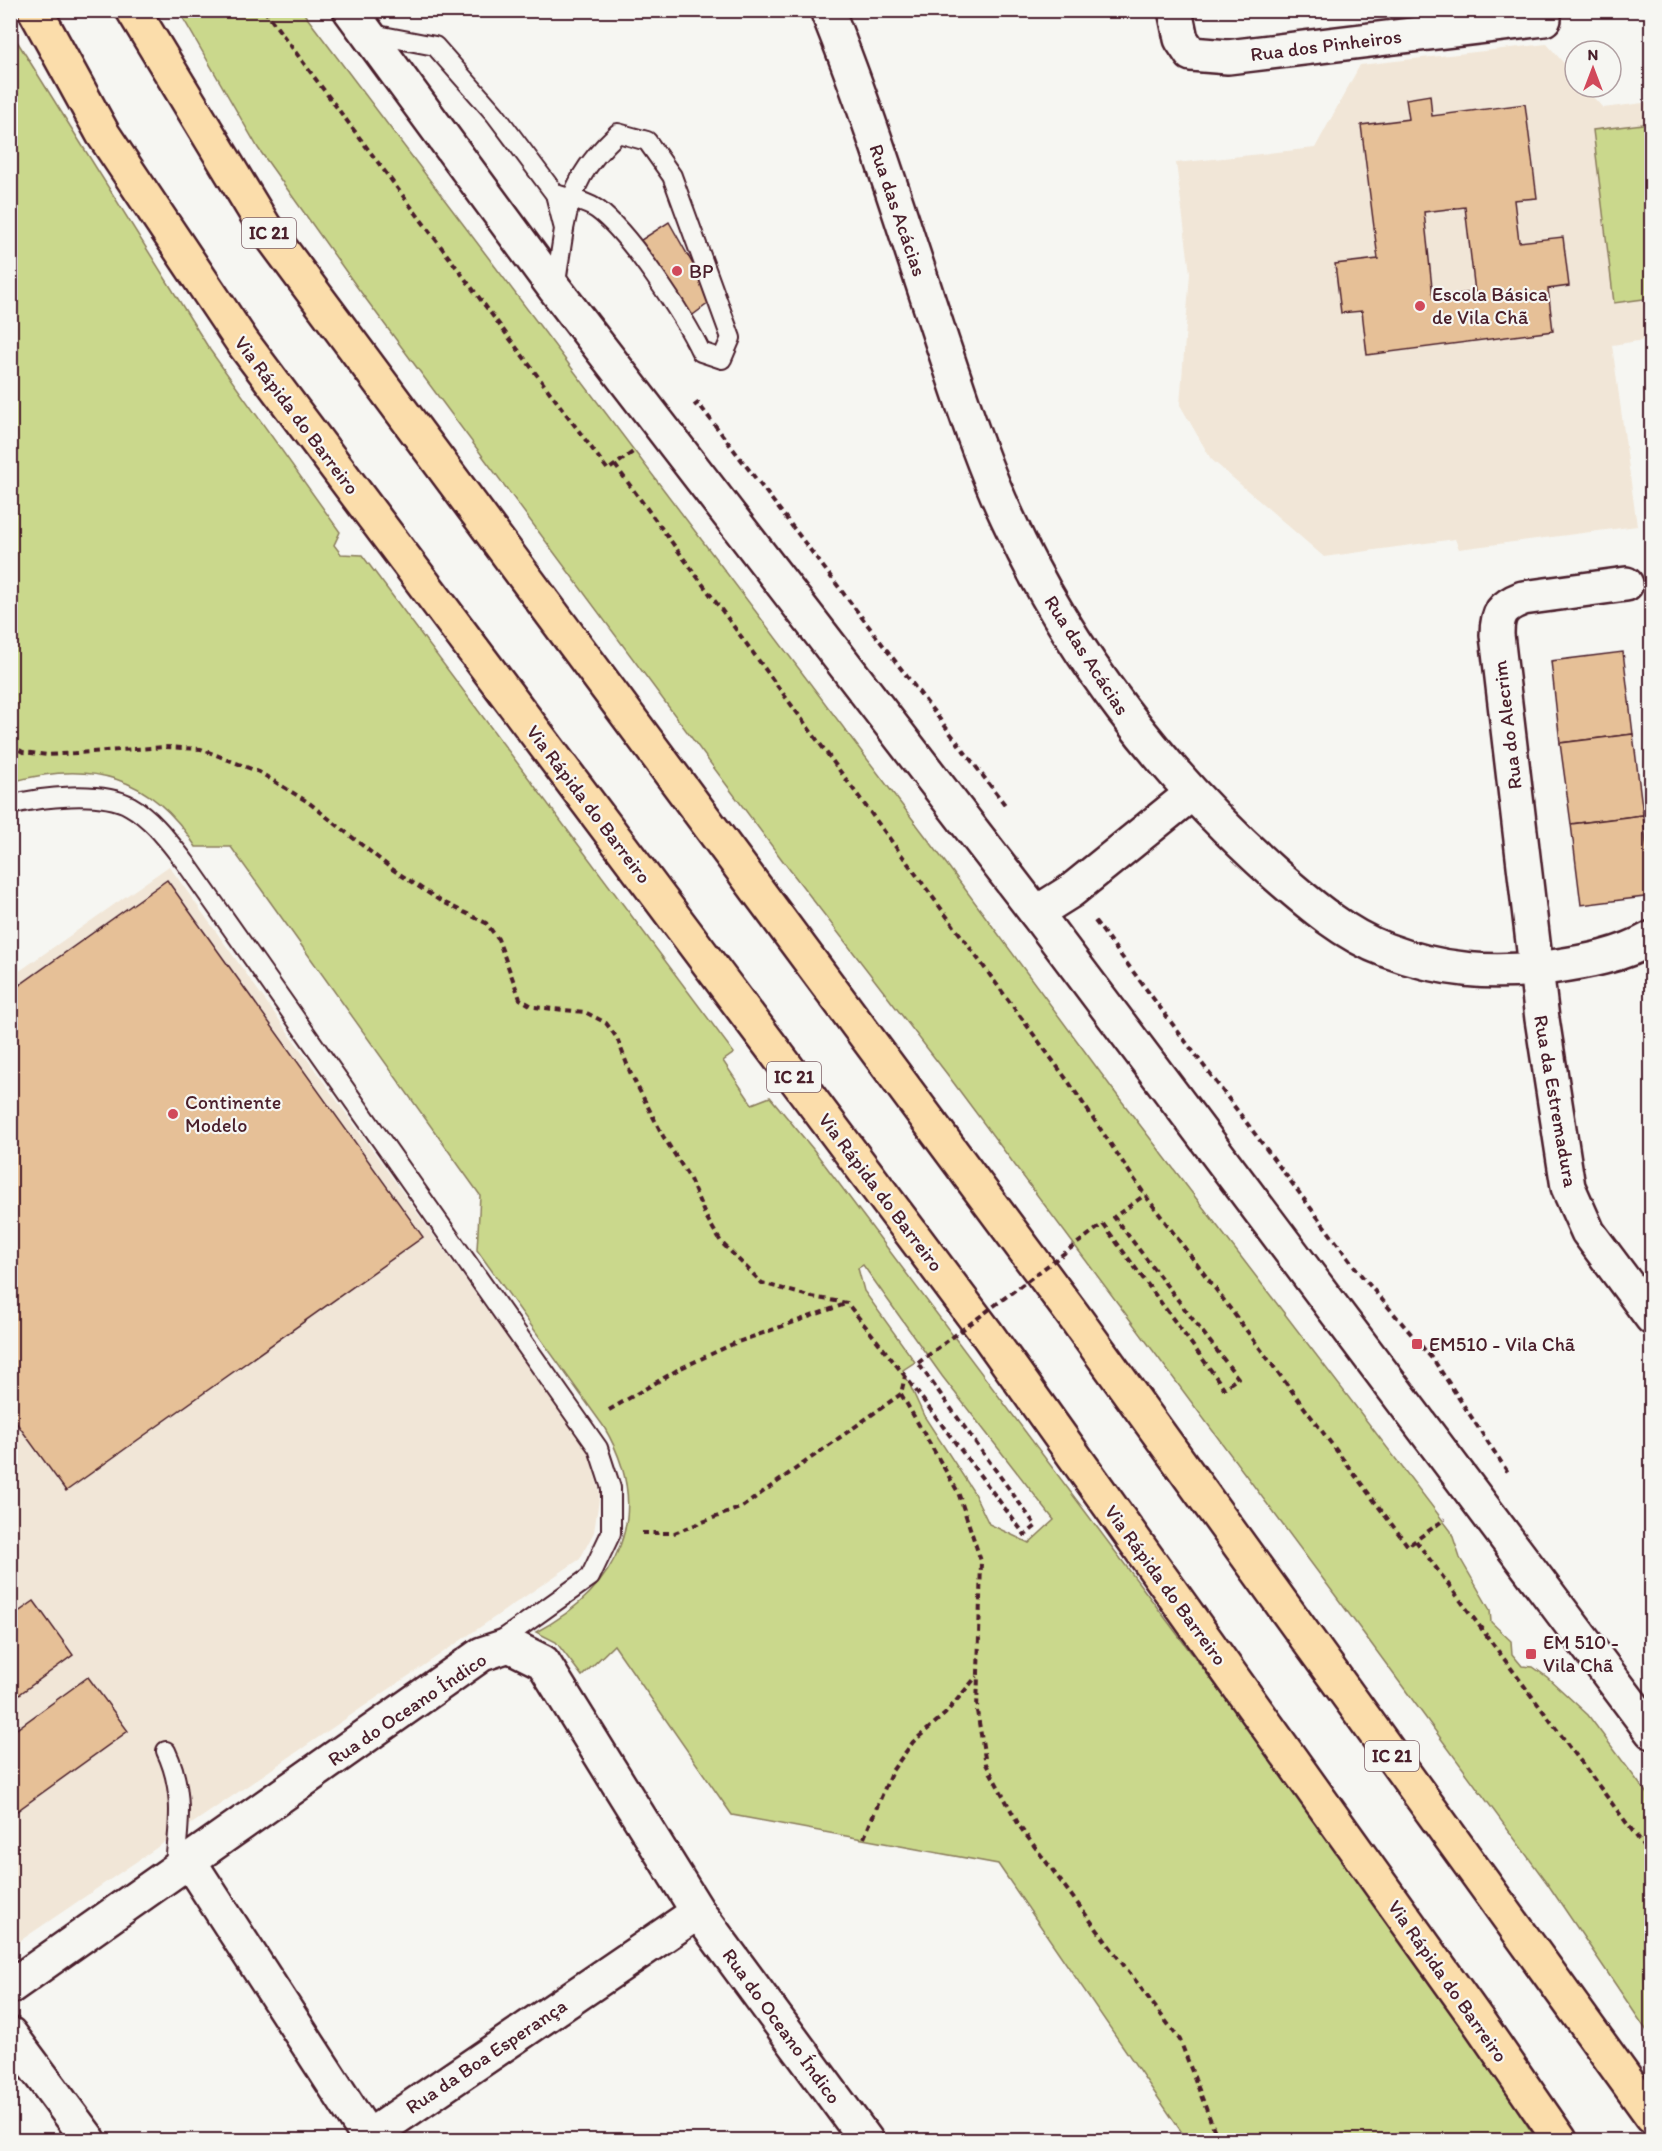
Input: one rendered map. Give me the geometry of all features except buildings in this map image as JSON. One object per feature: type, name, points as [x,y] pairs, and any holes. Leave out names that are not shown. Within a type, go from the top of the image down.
[{"type":"highway","name":"Via Rápida do Barreiro","points":[[35,10],[103,134],[243,343],[987,1334],[1471,2011],[1560,2140]]},
{"type":"highway","name":"IC 21","points":[[133,10],[264,226],[1076,1318],[1652,2116]]},
{"type":"street","name":"Rua das Acácias","points":[[827,10],[874,139],[975,439],[1008,520],[1043,587],[1087,659],[1133,724],[1191,794],[1302,898],[1351,932],[1382,949],[1439,968],[1490,971],[1536,969],[1591,962],[1652,938]]},
{"type":"street","name":"Rua dos Pinheiros","points":[[1175,10],[1181,39],[1191,54],[1208,57],[1228,57],[1544,19]]},
{"type":"street","points":[[358,22],[555,288],[1036,913],[1651,1731]]},
{"type":"street","name":"Rua do Alecrim","points":[[1536,969],[1499,663],[1497,621],[1501,610],[1507,604],[1522,598],[1626,584]]},
{"type":"street","points":[[1036,913],[1071,891],[1191,794]]},
{"type":"street","name":"Rua da Estremadura","points":[[1536,969],[1568,1187],[1588,1232],[1652,1318]]},
{"type":"street","name":"Rua do Oceano Índico","points":[[10,1987],[482,1654],[508,1645],[543,1662],[698,1912],[866,2140]]},
{"type":"street","name":"Rua da Boa Esperança","points":[[182,1866],[368,2137],[698,1912]]},
{"type":"street","points":[[10,2034],[89,2140]]},
{"type":"lane","points":[[358,22],[435,46],[495,114],[562,196],[598,210],[627,241],[686,321],[701,352],[722,359],[731,338],[672,176],[647,141],[618,133],[594,156],[562,196],[564,229],[555,288]]},
{"type":"lane","points":[[10,805],[40,797],[90,797],[129,805],[158,829],[199,882],[598,1448],[611,1488],[611,1533],[590,1576],[482,1654]]},
{"type":"lane","points":[[166,1751],[176,1772],[182,1866]]},
{"type":"path","points":[[264,10],[608,470],[634,451]]},
{"type":"path","points":[[690,410],[699,403],[1009,811]]},
{"type":"path","points":[[615,465],[1070,1084],[1145,1195],[1408,1546],[1450,1516]]},
{"type":"path","points":[[10,746],[23,752],[47,755],[165,747],[201,749],[259,772],[308,802],[392,869],[440,900],[486,923],[501,947],[520,999],[534,1007],[585,1012],[606,1023],[617,1038],[630,1071],[663,1136],[689,1178],[705,1215],[721,1242],[762,1283],[812,1297],[847,1303],[1025,1535],[1036,1526],[918,1363],[1103,1224],[1224,1388],[1238,1378],[1114,1217],[1145,1195]]},
{"type":"path","points":[[1092,917],[1361,1275],[1435,1362],[1516,1482]]},
{"type":"path","points":[[582,1425],[679,1369],[735,1343],[847,1303]]},
{"type":"path","points":[[611,1533],[674,1533],[742,1507],[901,1394],[905,1376]]},
{"type":"path","points":[[901,1394],[957,1492],[981,1561],[977,1711],[986,1764],[1020,1827],[1180,2040],[1218,2140]]},
{"type":"path","points":[[1416,1541],[1652,1857]]},
{"type":"path","points":[[864,1838],[892,1771],[913,1742],[945,1714],[978,1675]]},
{"type":"shaded area","name":"Escola Básica de Vila Chã","points":[[1547,44],[1563,62],[1563,99],[1595,99],[1603,108],[1651,102],[1651,339],[1612,345],[1637,526],[1459,549],[1455,539],[1324,557],[1211,459],[1180,405],[1190,273],[1176,163],[1315,148],[1360,65]]},
{"type":"shaded area","points":[[169,866],[588,1451],[600,1493],[594,1532],[580,1559],[11,1947],[11,977]]},
{"type":"green space","points":[[179,11],[302,11],[948,866],[1117,1095],[1451,1531],[1460,1558],[1490,1610],[1491,1622],[1511,1641],[1512,1654],[1522,1666],[1533,1667],[1547,1677],[1588,1715],[1651,1799],[1651,2037],[1547,1883],[1370,1642],[947,1074],[783,861],[357,287],[258,148]]},
{"type":"green space","points":[[10,30],[210,350],[340,532],[334,545],[341,554],[362,555],[734,1053],[723,1061],[752,1104],[770,1097],[813,1149],[1295,1791],[1450,2009],[1537,2140],[1187,2140],[998,1864],[732,1815],[614,1645],[582,1676],[556,1642],[536,1632],[565,1614],[589,1594],[607,1570],[620,1545],[627,1518],[627,1489],[619,1459],[604,1427],[477,1250],[480,1195],[231,847],[196,847],[159,803],[139,789],[116,779],[92,774],[67,773],[11,782]],"holes":[[[863,1265],[942,1376],[1054,1520],[1029,1543],[989,1524],[973,1491],[924,1416],[903,1370],[915,1362],[864,1291],[858,1268]]]},
{"type":"green space","points":[[1651,123],[1651,298],[1614,303],[1593,130]]},
{"type":"place","name":"BP","points":[[677,271]]},
{"type":"place","name":"Escola Básica de Vila Chã","points":[[1420,306]]},
{"type":"place","name":"Continente Modelo","points":[[173,1114]]},
{"type":"place","name":"EM510 - Vila Chã","points":[[1417,1344]]},
{"type":"place","name":"EM 510 - Vila Chã","points":[[1531,1654]]}]
